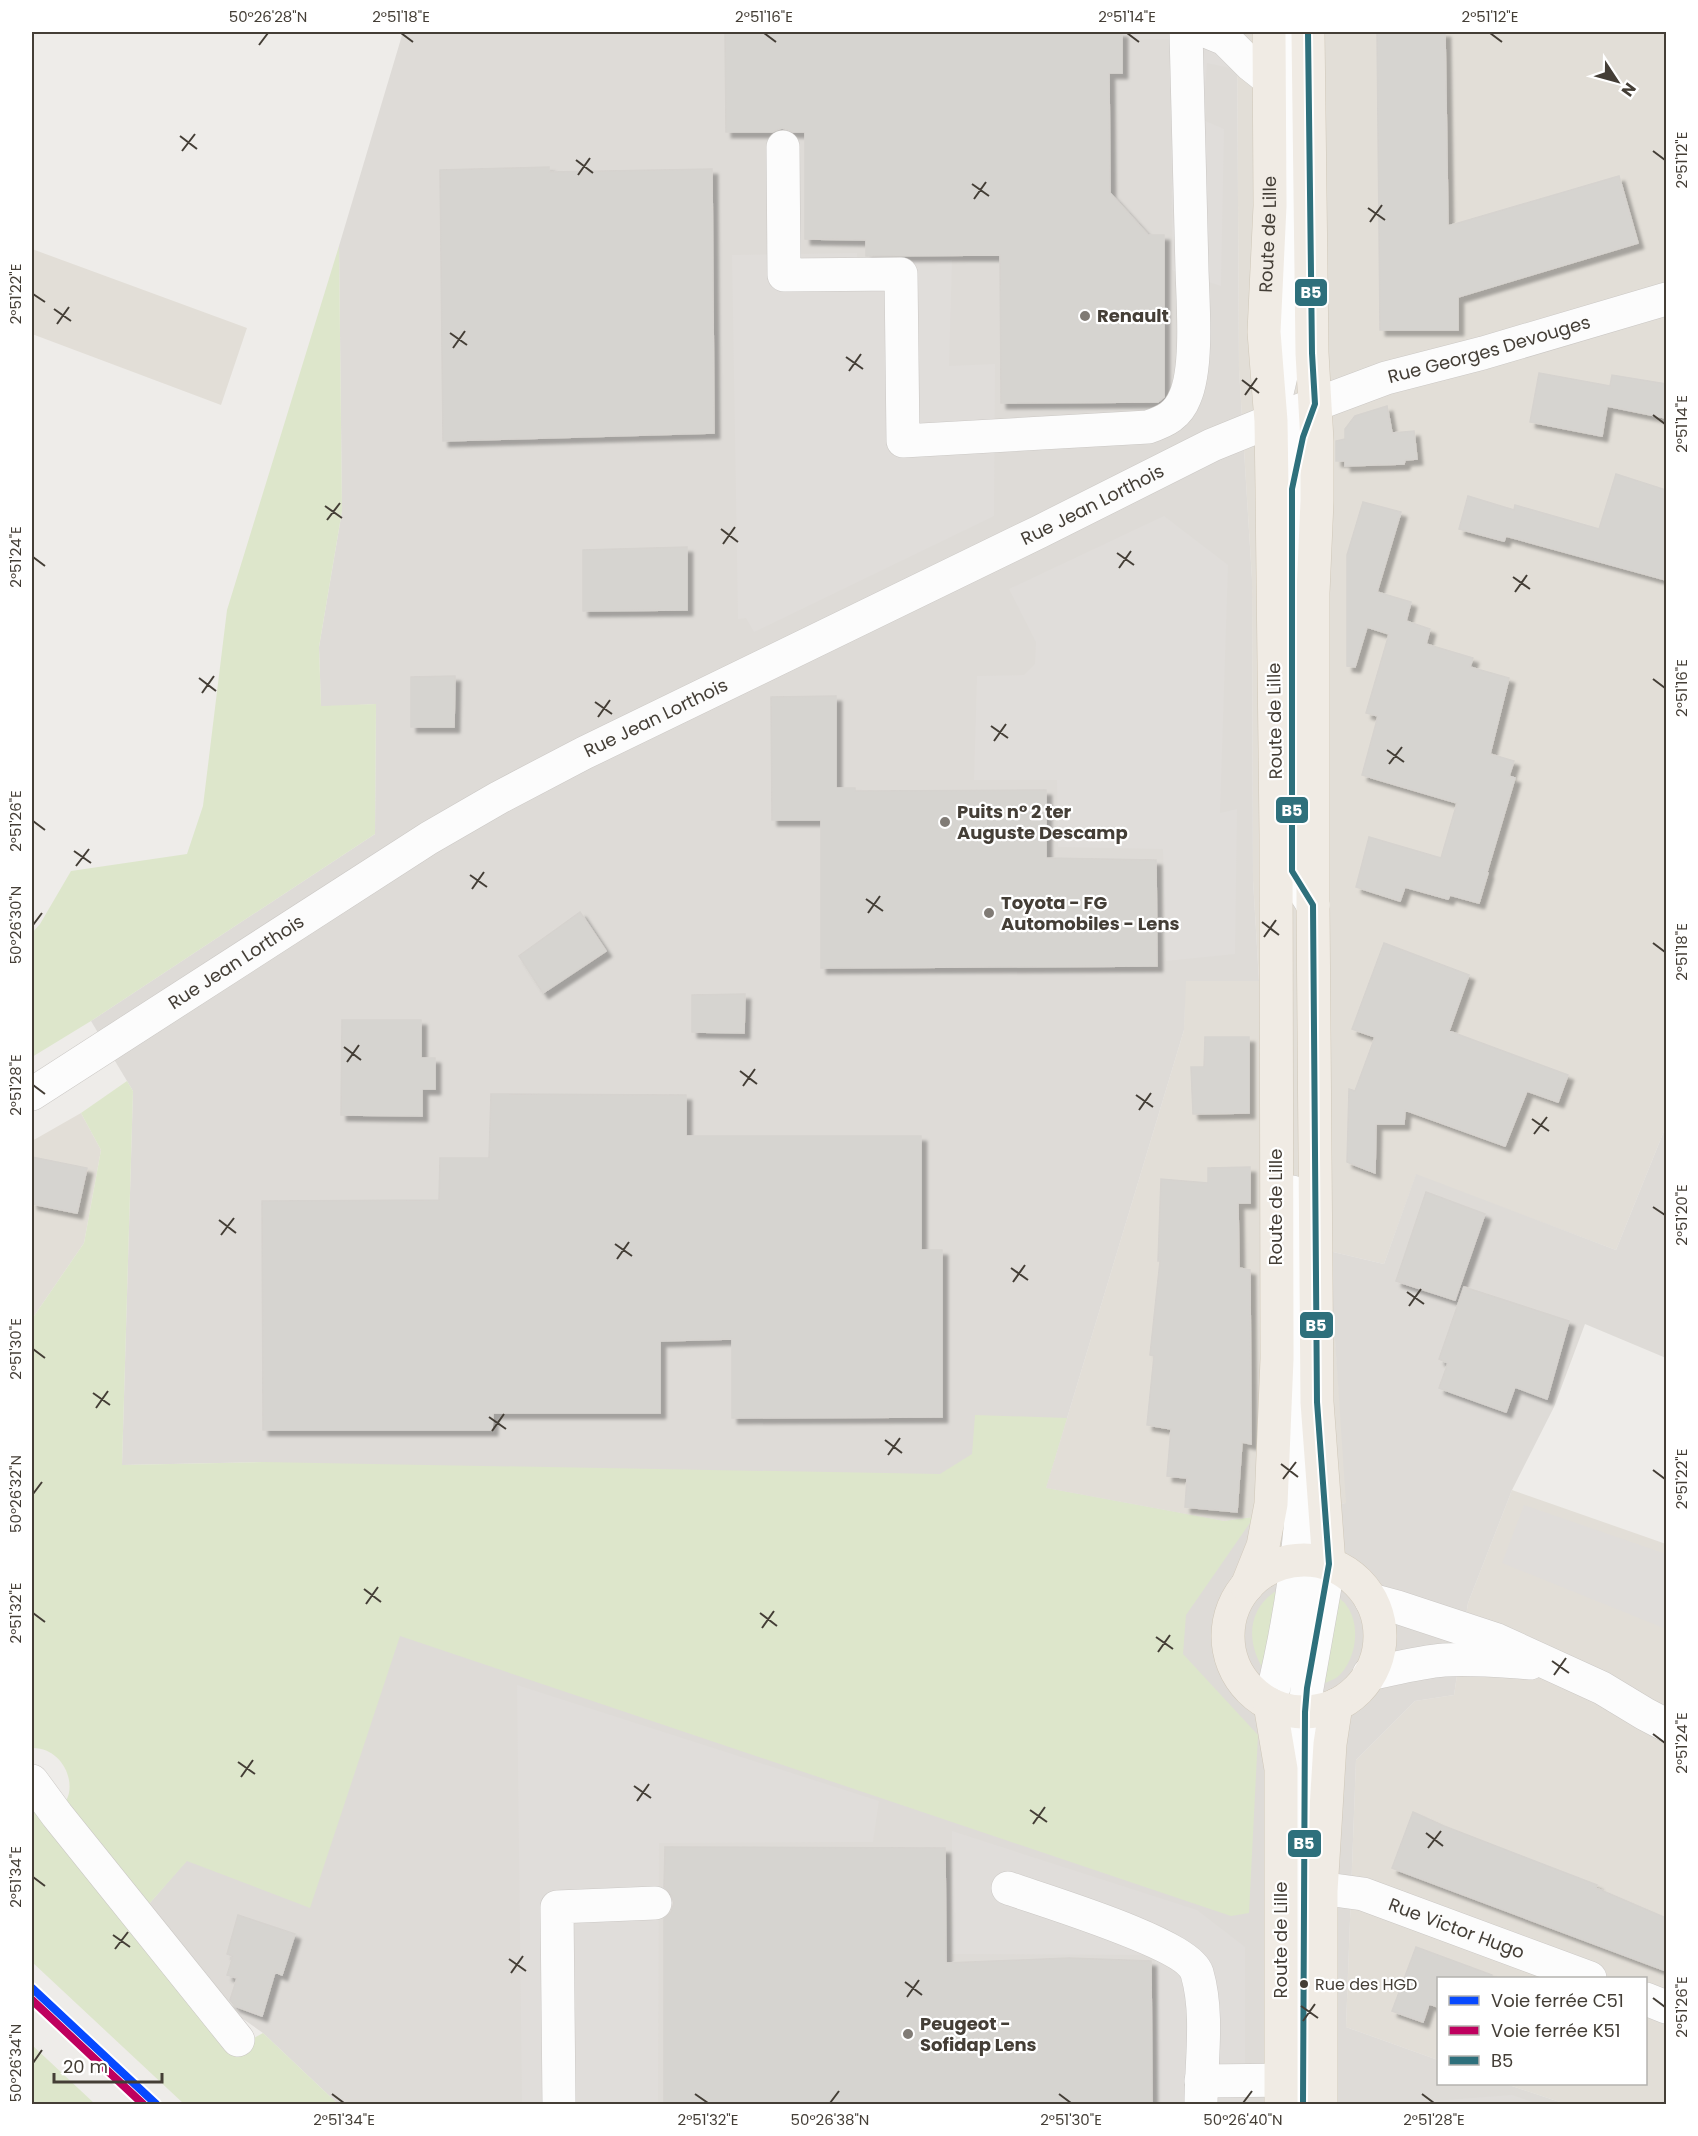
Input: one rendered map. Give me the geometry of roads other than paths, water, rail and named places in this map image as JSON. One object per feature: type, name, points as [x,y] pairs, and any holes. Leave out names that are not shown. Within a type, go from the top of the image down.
[{"type":"main road","name":"Route de Lille","points":[[1269,32],[1270,206],[1264,332],[1271,421],[1277,1359],[1271,1504],[1263,1546],[1247,1586],[1237,1600],[1230,1617],[1228,1634],[1229,1651],[1234,1667],[1255,1695],[1270,1704],[1281,1770],[1302,2092]]},
{"type":"main road","name":"Route de Lille","points":[[1308,32],[1312,353],[1317,501],[1313,593],[1317,1401],[1313,1562]]},
{"type":"main road","points":[[1247,1586],[1261,1573],[1279,1565],[1313,1562],[1346,1573],[1360,1585],[1371,1600],[1378,1619],[1380,1637],[1377,1656],[1370,1674],[1349,1697],[1321,1708],[1287,1710],[1270,1704]]},
{"type":"main road","points":[[1302,2092],[1321,1891],[1330,1744],[1321,1708]]},
{"type":"street","points":[[783,147],[784,276],[901,274],[903,441],[1148,427],[1166,421],[1177,412],[1190,380],[1193,329],[1186,32]]},
{"type":"street","points":[[1208,32],[1225,39],[1270,80]]},
{"type":"street","points":[[1271,421],[1291,333],[1290,32]]},
{"type":"street","name":"Rue Georges Devouges","points":[[1315,404],[1386,378],[1483,353],[1666,299]]},
{"type":"street","name":"Rue Jean Lorthois","points":[[32,1094],[429,838],[500,797],[584,753],[1039,532],[1212,445],[1315,404]]},
{"type":"street","points":[[1177,412],[1212,445]]},
{"type":"street","points":[[1008,1888],[1141,1935],[1181,1956],[1196,1970],[1203,2007],[1201,2093],[1302,2092],[1321,1708],[1307,1688],[1313,1562],[1300,1529],[1289,1041],[1276,997]]},
{"type":"street","points":[[1270,1704],[1313,1562]]},
{"type":"street","points":[[1371,1600],[1487,1637],[1612,1693],[1666,1725]]},
{"type":"street","points":[[1370,1674],[1445,1660],[1494,1660],[1549,1665]]},
{"type":"street","points":[[32,1781],[71,1834],[238,2040]]},
{"type":"street","name":"Rue Victor Hugo","points":[[1321,1891],[1334,1890],[1363,1894],[1587,1977]]},
{"type":"street","points":[[559,2104],[557,1907],[655,1904]]},
{"type":"street","points":[[1647,1999],[1666,2007]]},
{"type":"rail line","name":"C51","points":[[32,1988],[156,2104]]},
{"type":"rail line","name":"K51","points":[[32,2000],[143,2104]]},
{"type":"place","name":"Renault","points":[[1085,316]]},
{"type":"place","name":"Puits n° 2 ter Auguste Descamp","points":[[945,822]]},
{"type":"place","name":"Toyota - FG Automobiles - Lens","points":[[989,913]]},
{"type":"place","name":"Rue des HGD","points":[[1304,1984]]},
{"type":"place","name":"Peugeot - Sofidap Lens","points":[[908,2034]]}]
